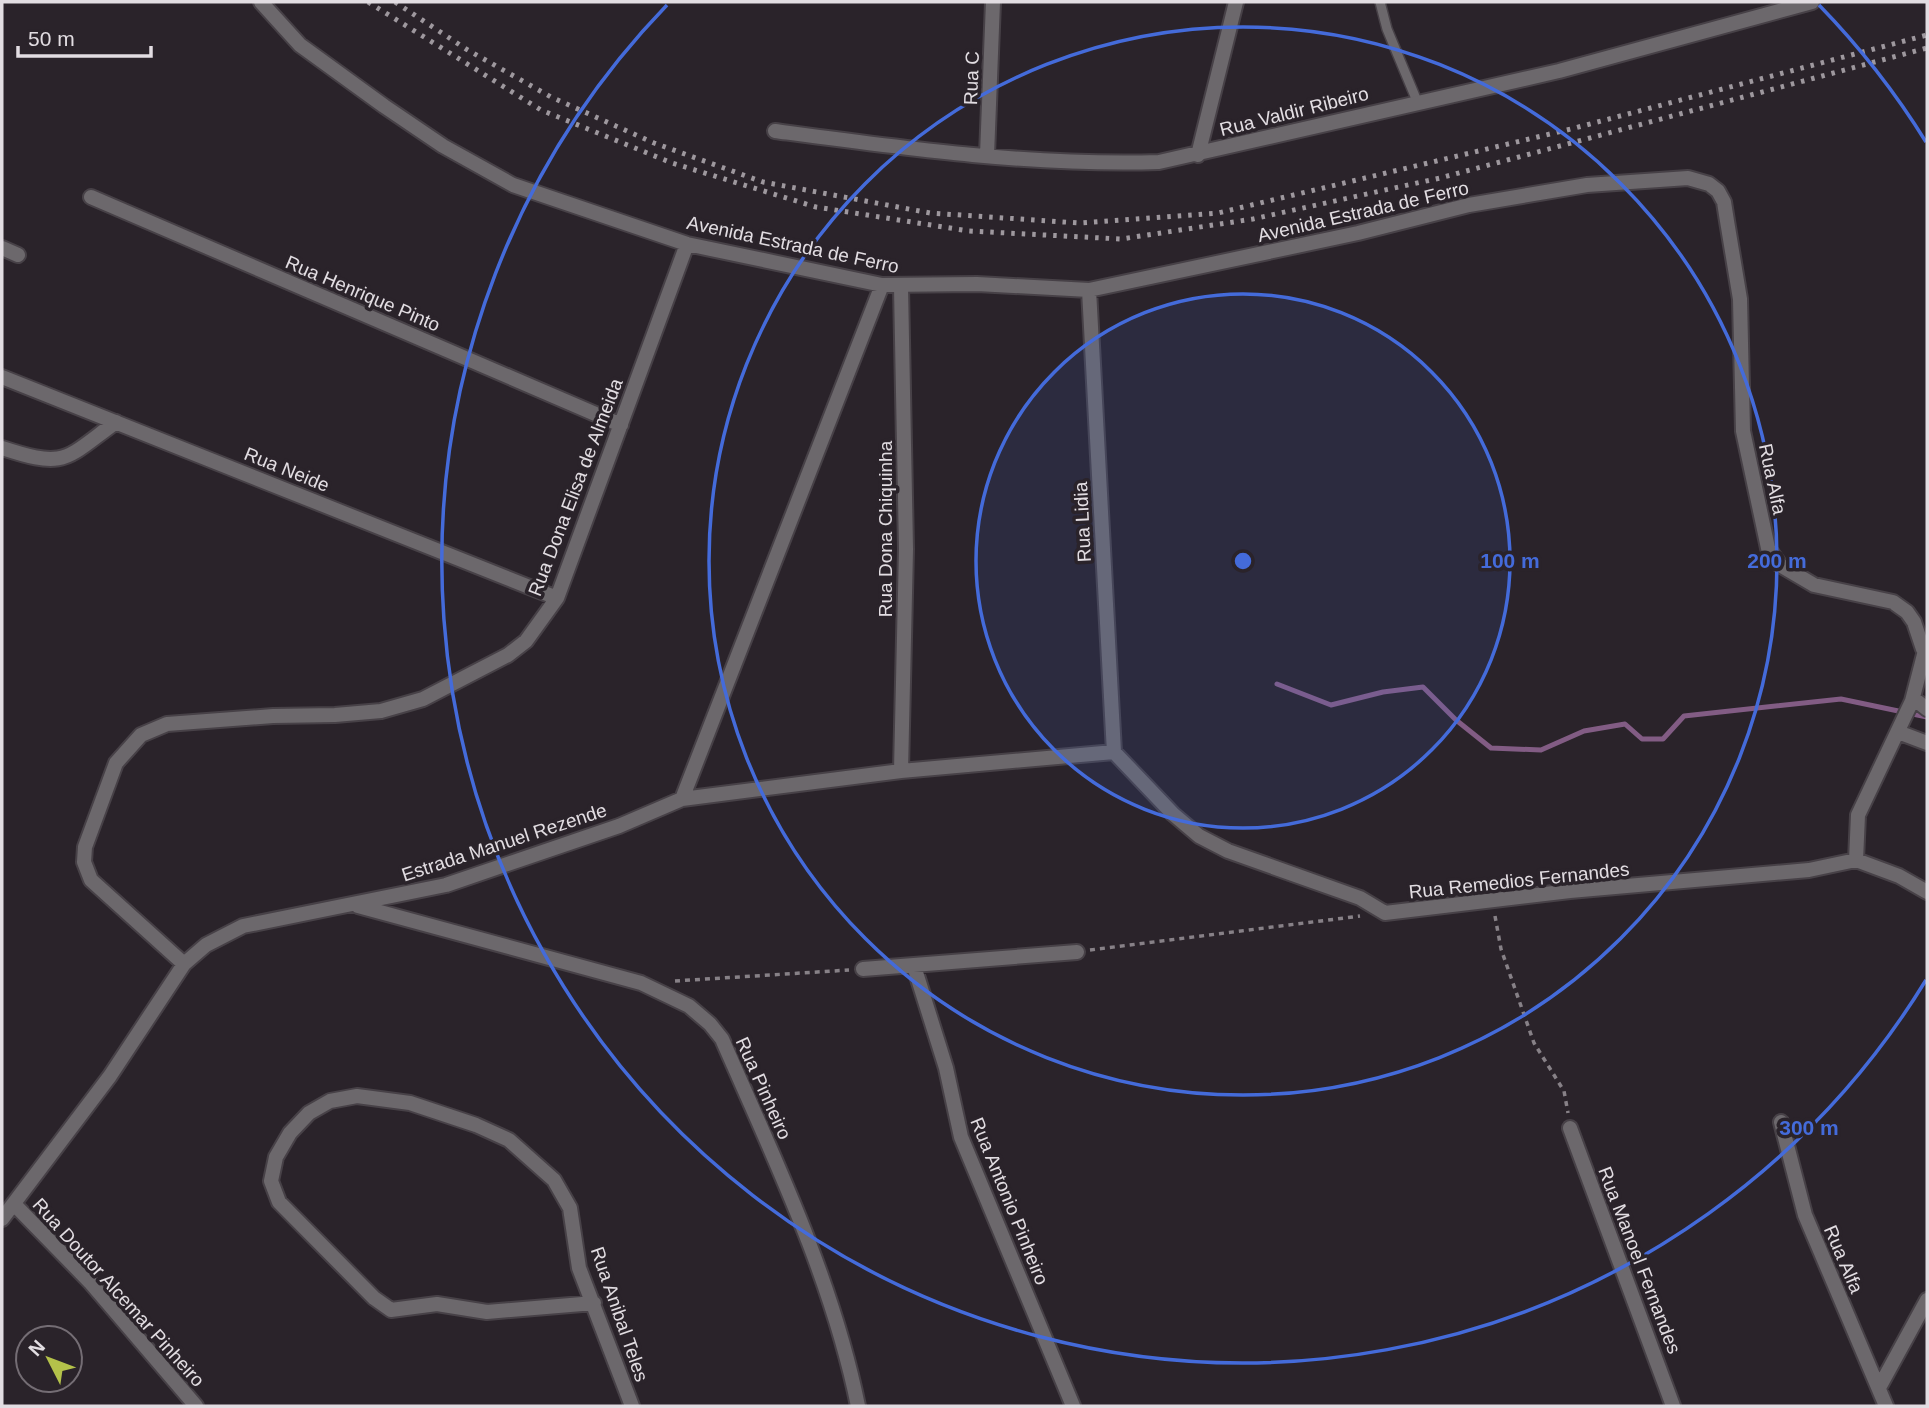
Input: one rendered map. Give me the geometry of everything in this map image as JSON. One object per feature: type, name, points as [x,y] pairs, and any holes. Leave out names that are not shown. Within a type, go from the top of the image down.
[{"type":"street","name":"Avenida Estrada de Ferro","points":[[261,2],[300,44],[443,146],[513,185],[687,244],[882,285],[901,287],[977,284],[1089,290],[1358,233],[1469,205],[1587,186],[1688,178],[1709,184],[1718,191],[1727,221]]},
{"type":"street","name":"Rua C","points":[[988,155],[993,2]]},
{"type":"street","points":[[1198,155],[1236,2]]},
{"type":"street","name":"Rua Valdir Ribeiro","points":[[775,131],[1093,164],[1159,162],[1198,155],[1417,101],[1559,71],[1812,2]]},
{"type":"street","name":"Rua Henrique Pinto","points":[[91,197],[621,425]]},
{"type":"street","name":"Rua Alfa","points":[[1727,221],[1740,299],[1742,431],[1768,548],[1780,565],[1814,585],[1893,602],[1907,611],[1925,646]]},
{"type":"street","name":"Rua Dona Elisa de Almeida","points":[[184,964],[91,880],[84,862],[85,847],[116,763],[128,746],[141,735],[167,724],[381,711],[423,699],[508,654],[526,641],[557,598],[687,244]]},
{"type":"street","points":[[2,248],[18,255]]},
{"type":"street","points":[[682,799],[882,285]]},
{"type":"street","name":"Rua Dona Chiquinha","points":[[901,287],[906,549],[901,771]]},
{"type":"street","name":"Rua Lidia","points":[[1089,290],[1114,752]]},
{"type":"street","name":"Rua Neide","points":[[2,377],[557,598]]},
{"type":"street","points":[[2,448],[51,461],[75,452],[116,422]]},
{"type":"street","points":[[1925,646],[1912,700],[1858,815],[1856,860],[1899,876],[1927,892]]},
{"type":"street","points":[[1912,700],[1927,709]]},
{"type":"street","points":[[1900,729],[1927,743]]},
{"type":"street","name":"Estrada Manuel Rezende","points":[[2,1219],[110,1076],[184,964],[206,944],[243,926],[356,906],[446,885],[620,826],[682,799],[901,771],[1114,752]]},
{"type":"street","name":"Rua Remedios Fernandes","points":[[1114,752],[1172,814],[1199,836],[1228,851],[1360,898],[1385,913],[1415,912],[1492,900],[1809,870],[1856,860]]},
{"type":"street","name":"Rua Pinheiro","points":[[356,906],[642,983],[689,1006],[710,1024],[722,1039],[796,1211],[823,1284],[858,1406]]},
{"type":"street","points":[[863,969],[1077,952]]},
{"type":"street","name":"Rua Antonio Pinheiro","points":[[914,966],[946,1068],[961,1137],[1073,1406]]},
{"type":"street","name":"Rua Anibal Teles","points":[[594,1303],[488,1312],[437,1304],[391,1310],[374,1298],[279,1202],[271,1181],[276,1157],[290,1133],[309,1114],[330,1101],[357,1096],[410,1103],[442,1112],[509,1140],[554,1180],[570,1208],[579,1268],[594,1303],[632,1406]]},
{"type":"street","name":"Rua Alfa","points":[[1781,1122],[1805,1215],[1820,1255],[1880,1386],[1886,1406]]},
{"type":"street","name":"Rua Manoel Fernandes","points":[[1570,1128],[1673,1406]]},
{"type":"street","name":"Rua Doutor Alcemar Pinheiro","points":[[14,1204],[90,1282],[196,1406]]},
{"type":"street","points":[[1880,1386],[1927,1300]]},
{"type":"lane","points":[[1380,2],[1387,29],[1417,101]]},
{"type":"path","points":[[1492,900],[1502,949],[1534,1043],[1564,1091],[1570,1128]]},
{"type":"path","points":[[1077,952],[1385,913]]},
{"type":"path","points":[[669,981],[863,969]]},
{"type":"waterway","points":[[1277,684],[1331,705],[1383,692],[1423,687],[1456,720],[1491,748],[1541,750],[1584,731],[1625,724],[1642,739],[1663,739],[1684,716],[1841,699],[1927,717]]},
{"type":"railway","points":[[368,2],[541,110],[672,163],[816,207],[969,231],[1121,239],[1253,219],[1440,178],[1927,48]]},
{"type":"railway","points":[[395,2],[466,49],[551,97],[654,143],[763,182],[930,213],[1079,223],[1218,213],[1571,129],[1927,35]]}]
